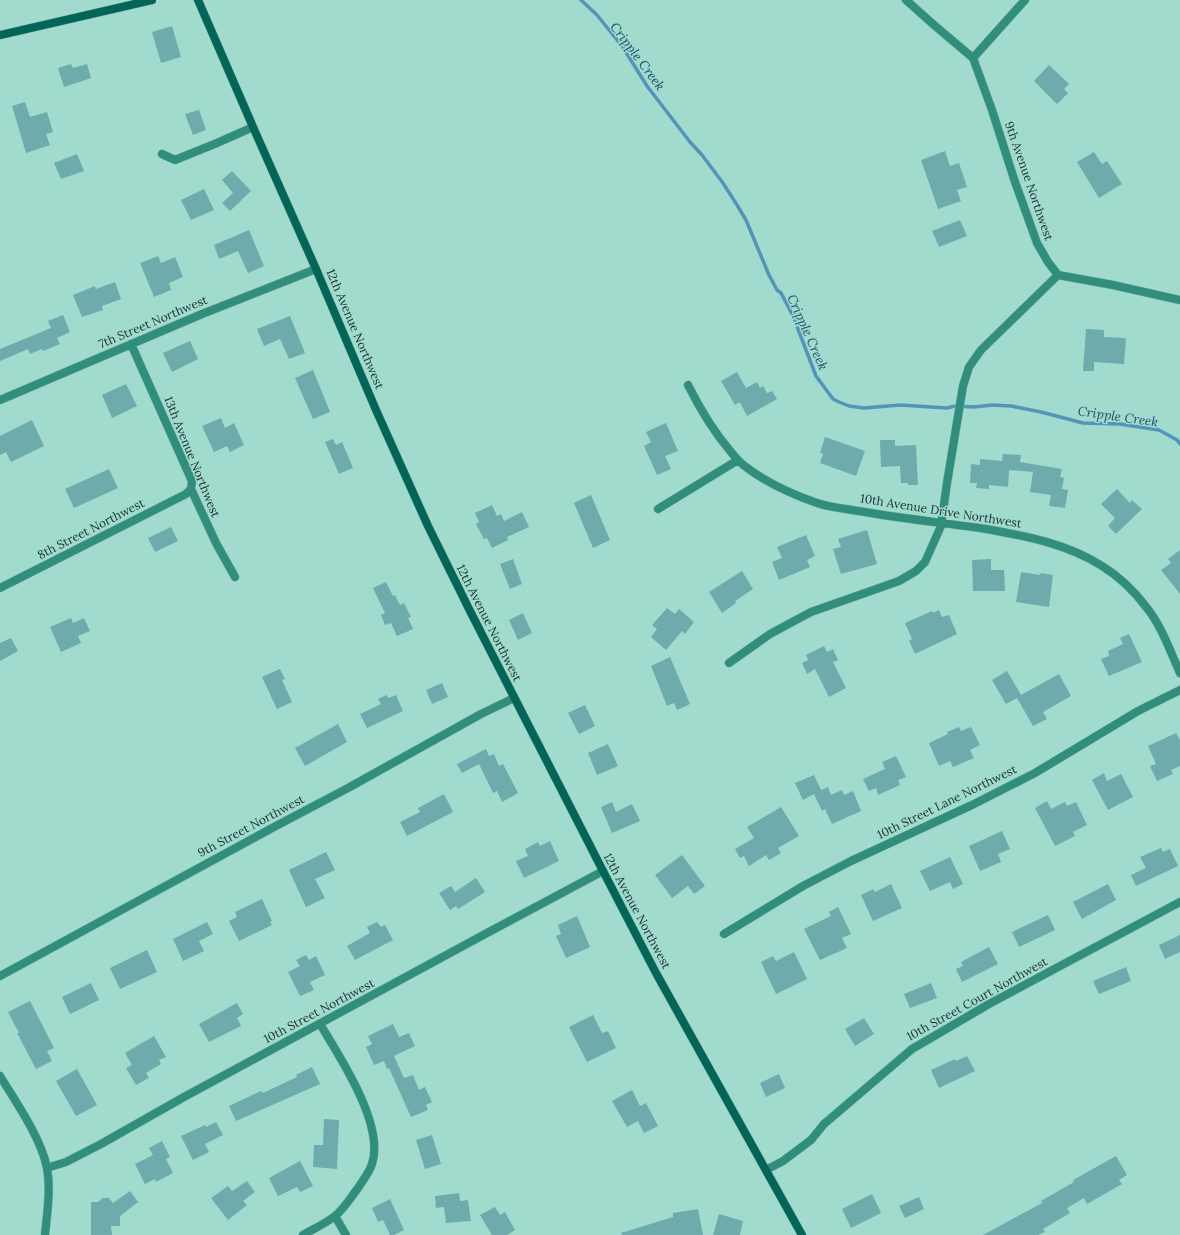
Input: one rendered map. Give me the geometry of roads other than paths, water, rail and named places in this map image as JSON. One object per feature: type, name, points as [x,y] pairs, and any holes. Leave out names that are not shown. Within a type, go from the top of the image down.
[{"type":"main road","points":[[0,34],[152,0]]},
{"type":"main road","name":"12th Avenue Northwest","points":[[198,0],[428,526],[514,698],[656,973],[802,1235]]},
{"type":"street","points":[[906,0],[934,26],[973,58],[1025,0]]},
{"type":"street","name":"9th Avenue Northwest","points":[[973,58],[1037,243],[1048,262],[1058,275]]},
{"type":"street","points":[[162,154],[174,160],[253,127]]},
{"type":"street","name":"7th Street Northwest","points":[[0,400],[316,268]]},
{"type":"street","points":[[729,663],[770,634],[811,612],[899,582],[910,576],[925,562],[942,522],[963,386],[969,367],[981,350],[1058,275],[1114,285],[1180,300]]},
{"type":"street","name":"13th Avenue Northwest","points":[[131,344],[192,481],[191,490],[216,543],[235,577]]},
{"type":"street","name":"10th Avenue Drive Northwest","points":[[688,385],[701,412],[738,460],[775,486],[792,494],[818,503],[888,516],[942,522],[1019,534],[1069,550],[1102,566],[1132,590],[1147,608],[1166,640],[1180,673]]},
{"type":"street","points":[[658,509],[738,460]]},
{"type":"street","name":"8th Street Northwest","points":[[0,588],[186,494],[191,490]]},
{"type":"street","name":"10th Street Lane Northwest","points":[[724,934],[803,886],[851,861],[972,806],[1035,773],[1138,711],[1180,690]]},
{"type":"street","name":"9th Street Northwest","points":[[0,976],[348,788],[481,714],[514,698]]},
{"type":"street","name":"10th Street Northwest","points":[[47,1168],[66,1162],[101,1144],[184,1097],[493,929],[603,872]]},
{"type":"street","name":"10th Street Court Northwest","points":[[766,1170],[783,1161],[811,1140],[824,1124],[891,1065],[912,1049],[989,1004],[1180,902]]},
{"type":"street","points":[[303,1235],[335,1216],[352,1196],[372,1164],[375,1146],[372,1124],[362,1101],[338,1054],[320,1024]]},
{"type":"street","points":[[0,1076],[31,1128],[47,1168],[48,1202],[45,1235]]},
{"type":"street","points":[[335,1216],[346,1235]]},
{"type":"waterway","name":"Cripple Creek","points":[[581,0],[597,15],[622,46],[647,86],[690,142],[702,155],[737,205],[746,220],[769,275],[777,290],[781,293],[793,316],[816,376],[833,399],[849,406],[864,408],[900,405],[947,408],[955,406],[1011,406],[1083,423],[1120,424],[1159,430],[1177,440],[1180,444]]}]
